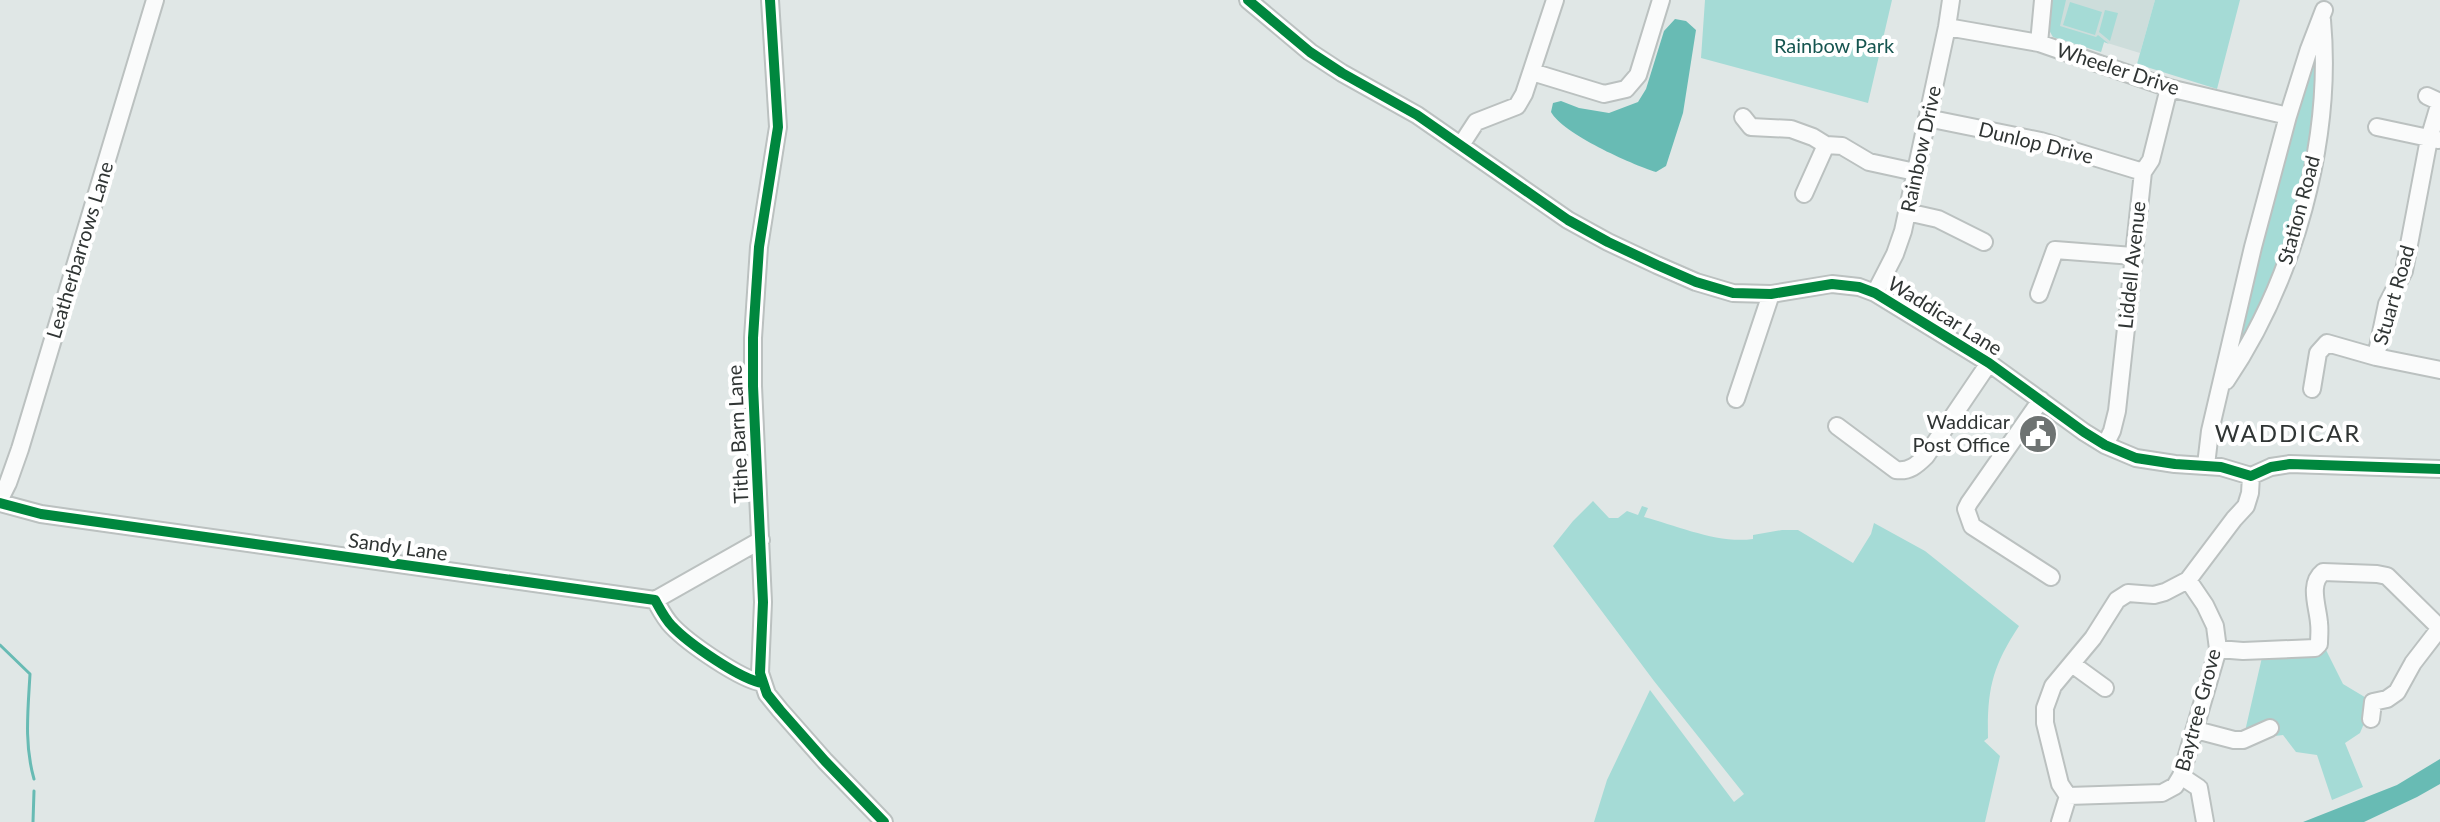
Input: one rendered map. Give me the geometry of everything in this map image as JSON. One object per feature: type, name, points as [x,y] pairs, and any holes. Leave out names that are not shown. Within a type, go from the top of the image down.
[{"type":"street","name":"Leatherbarrows Lane","points":[[0,501],[20,449],[155,0]]},
{"type":"street","name":"Tithe Barn Lane","points":[[763,683],[759,661],[763,602],[753,338],[759,247],[778,127],[770,0]]},
{"type":"street","name":"Waddicar Lane","points":[[1248,0],[1310,52],[1420,116],[1568,220],[1608,242],[1665,269],[1733,293],[1771,294],[1832,284],[1859,287],[1875,293],[1989,363],[2105,445],[2136,458],[2221,467],[2251,476]]},
{"type":"street","points":[[1461,145],[1476,122],[1517,106],[1532,72],[1555,0]]},
{"type":"street","points":[[1532,72],[1604,94],[1626,89],[1638,75],[1661,0]]},
{"type":"street","name":"Rainbow Drive","points":[[1875,293],[1895,254],[1907,212],[1951,0]]},
{"type":"street","points":[[2039,43],[2043,0]]},
{"type":"street","name":"Station Road","points":[[2221,389],[2248,349],[2278,287],[2297,231],[2323,113],[2317,51],[2323,13]]},
{"type":"street","name":"Wheeler Drive","points":[[1947,27],[2039,43],[2169,88],[2288,116]]},
{"type":"street","name":"Station Road","points":[[2206,465],[2210,431],[2253,247],[2288,116],[2317,51]]},
{"type":"street","name":"Liddell Avenue","points":[[2105,445],[2117,411],[2143,172],[2151,160],[2169,88]]},
{"type":"street","name":"Stuart Road","points":[[2376,357],[2387,304],[2404,271],[2435,140],[2440,102],[2427,96]]},
{"type":"street","points":[[1743,117],[1751,127],[1791,129],[1826,145],[1842,146],[1869,162],[1915,172]]},
{"type":"street","name":"Dunlop Drive","points":[[1927,118],[2041,141],[2143,172]]},
{"type":"street","points":[[2377,127],[2435,140]]},
{"type":"street","points":[[1804,194],[1826,145]]},
{"type":"street","points":[[1907,212],[1938,219],[1984,242]]},
{"type":"street","points":[[2039,294],[2055,250],[2133,256]]},
{"type":"street","points":[[1736,399],[1771,294]]},
{"type":"street","points":[[2312,389],[2318,353],[2327,343],[2440,370]]},
{"type":"street","points":[[1837,426],[1896,470],[1904,471],[1916,466],[1926,456],[1989,363]]},
{"type":"street","points":[[2041,400],[1966,509],[1972,526],[2051,577]]},
{"type":"street","points":[[2060,822],[2068,796],[2060,784],[2045,723],[2047,681],[2072,664],[2117,600],[2128,593],[2154,595],[2165,592],[2188,580],[2246,506],[2251,476],[2271,467],[2290,464],[2440,469]]},
{"type":"street","name":"Sandy Lane","points":[[0,501],[19,510],[41,514],[655,600]]},
{"type":"street","points":[[761,540],[655,600],[670,624],[683,637],[744,677],[763,683],[767,694],[780,710],[884,822]]},
{"type":"street","points":[[2218,649],[2315,648],[2319,644],[2315,585],[2318,576],[2323,572],[2387,576],[2440,628],[2413,663],[2397,692],[2387,699],[2369,699],[2371,719]]},
{"type":"street","name":"Baytree Grove","points":[[2068,796],[2162,793],[2175,786],[2181,776],[2218,649],[2215,626],[2188,580]]},
{"type":"street","points":[[2072,664],[2105,688]]},
{"type":"street","points":[[2196,730],[2243,740],[2270,728]]},
{"type":"street","points":[[2181,776],[2199,788],[2205,822]]},
{"type":"shaded area","points":[[2050,0],[2155,0],[2140,53],[2104,42],[2101,52],[2053,37],[2048,28]]},
{"type":"shaded area","points":[[1675,19],[1686,21],[1696,30],[1683,113],[1666,166],[1656,172],[1615,155],[1583,139],[1558,121],[1551,112],[1553,103],[1561,101],[1579,108],[1609,113],[1638,102],[1646,89],[1664,31]]},
{"type":"shaded area","points":[[2440,759],[2440,784],[2364,822],[2303,822],[2397,785]]},
{"type":"green space","name":"Rainbow Park","points":[[1705,0],[1892,0],[1868,103],[1701,58]]},
{"type":"green space","points":[[2050,0],[2066,0],[2060,26],[2096,37],[2098,35],[2109,44],[2104,42],[2101,52],[2053,37],[2048,28]]},
{"type":"green space","points":[[2155,0],[2240,0],[2217,89],[2137,64]]},
{"type":"green space","points":[[2070,2],[2102,12],[2095,35],[2063,25]]},
{"type":"green space","points":[[2105,10],[2118,13],[2110,41],[2099,32]]},
{"type":"green space","points":[[2322,17],[2324,84],[2278,287],[2223,381]]},
{"type":"green space","points":[[1593,501],[1609,518],[1618,518],[1627,511],[1638,515],[1642,506],[1648,508],[1644,517],[1726,539],[1753,539],[1753,535],[1798,530],[1853,563],[1871,534],[1874,523],[1925,551],[2019,626],[1997,667],[1990,692],[1988,738],[1984,741],[2000,756],[1985,822],[1594,822],[1607,780],[1650,690],[1734,802],[1744,794],[1553,546]]},
{"type":"green space","points":[[2326,650],[2343,684],[2373,702],[2360,733],[2345,743],[2363,787],[2332,800],[2317,755],[2296,752],[2283,735],[2243,740],[2263,653]]},
{"type":"waterway","points":[[0,645],[30,674],[28,740],[34,779]]},
{"type":"waterway","points":[[33,822],[34,791]]},
{"type":"cycle path","points":[[770,0],[778,127],[759,247],[753,338],[763,602],[760,673],[767,694],[780,710],[884,822]]},
{"type":"cycle path","points":[[1248,0],[1310,52],[1417,115],[1568,220],[1608,242],[1696,282],[1733,293],[1771,294],[1832,284],[1859,287],[1875,293],[1989,363],[2084,432],[2136,458],[2221,467],[2251,476],[2271,467],[2290,464],[2440,469]]},
{"type":"cycle path","points":[[0,503],[41,514],[655,600],[669,623],[690,642],[729,668],[763,683]]},
{"type":"place","name":"Waddicar Post Office","points":[[2038,434]]},
{"type":"district","name":"WADDICAR","points":[[2288,434]]}]
